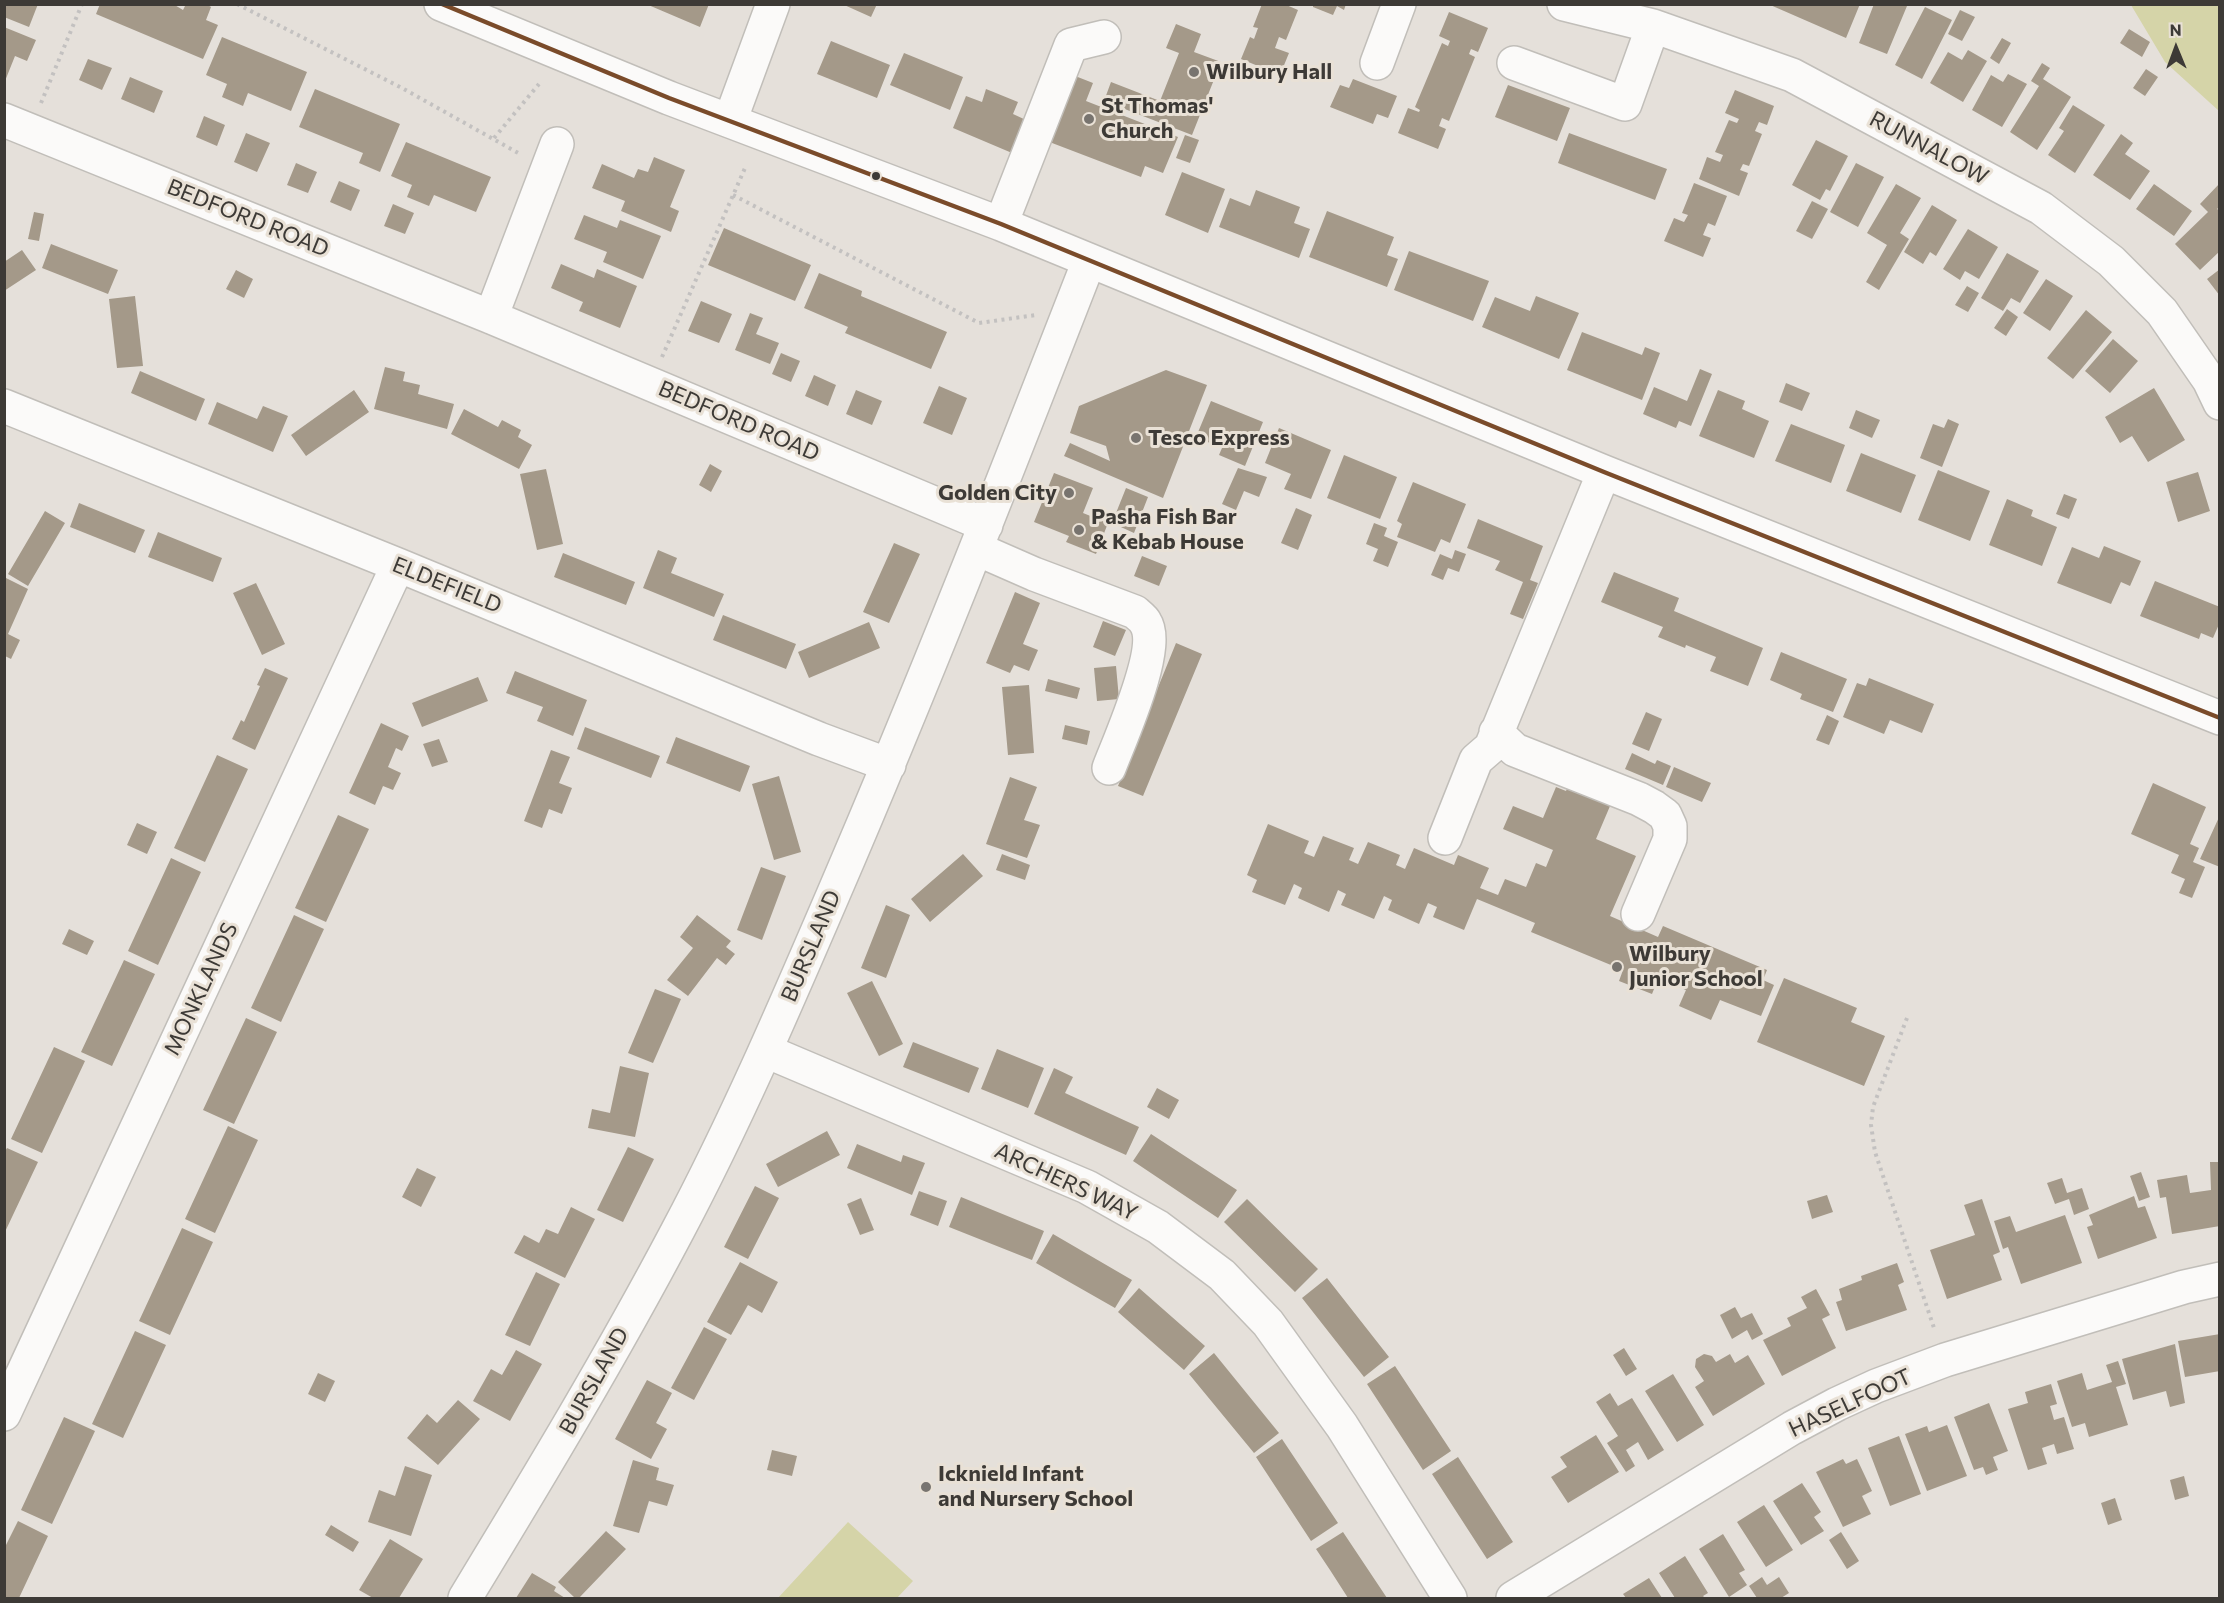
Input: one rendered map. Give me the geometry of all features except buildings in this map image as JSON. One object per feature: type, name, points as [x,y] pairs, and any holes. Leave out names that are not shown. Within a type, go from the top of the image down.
[{"type":"street","points":[[441,4],[669,98],[1001,224],[1604,472],[2220,718]]},
{"type":"street","points":[[730,121],[773,4]]},
{"type":"street","points":[[1377,63],[1399,4]]},
{"type":"street","name":"RUNNALOW","points":[[1564,4],[1653,26],[1792,75],[2041,208],[2110,261],[2162,312],[2209,380],[2220,403]]},
{"type":"street","points":[[1514,63],[1625,104],[1653,26]]},
{"type":"street","points":[[1001,224],[1071,45],[1104,38]]},
{"type":"street","name":"BEDFORD ROAD","points":[[17,125],[650,384],[982,537],[1034,574],[1135,612],[1146,623],[1149,654],[1109,768]]},
{"type":"street","points":[[491,317],[552,157]]},
{"type":"street","name":"BURSLAND","points":[[465,1599],[567,1428],[678,1231],[766,1051],[889,765],[982,537],[1089,261]]},
{"type":"street","name":"ELDEFIELD","points":[[7,416],[398,565],[819,739],[889,765]]},
{"type":"street","points":[[1445,838],[1476,760],[1491,747],[1604,472]]},
{"type":"street","name":"MONKLANDS","points":[[4,1414],[398,565]]},
{"type":"street","points":[[1496,732],[1515,750],[1639,799],[1665,815],[1670,826],[1670,839],[1638,914]]},
{"type":"street","name":"ARCHERS WAY","points":[[766,1051],[1087,1187],[1158,1227],[1221,1275],[1268,1323],[1342,1426],[1450,1599]]},
{"type":"street","name":"HASELFOOT","points":[[1513,1599],[1792,1428],[1876,1386],[1945,1360],[2184,1287],[2220,1279]]},
{"type":"path","points":[[17,125],[82,4]]},
{"type":"path","points":[[237,4],[402,88],[494,138],[552,157]]},
{"type":"path","points":[[494,138],[539,84]]},
{"type":"path","points":[[650,384],[745,168]]},
{"type":"path","points":[[733,195],[979,323],[1046,314]]},
{"type":"path","points":[[1907,1018],[1873,1107],[1871,1125],[1875,1152],[1945,1360]]},
{"type":"green space","points":[[2131,5],[2219,5],[2219,111],[2165,62]]},
{"type":"green space","points":[[848,1522],[913,1581],[897,1598],[778,1598]]},
{"type":"transit line","points":[[442,4],[669,98],[1001,224],[1604,472],[2220,718]]},
{"type":"place","name":"Wilbury Hall","points":[[1194,72]]},
{"type":"place","name":"St Thomas' Church","points":[[1089,119]]},
{"type":"place","name":"Tesco Express","points":[[1136,438]]},
{"type":"place","name":"Golden City","points":[[1069,493]]},
{"type":"place","name":"Pasha Fish Bar & Kebab House","points":[[1079,530]]},
{"type":"place","name":"Wilbury Junior School","points":[[1617,967]]},
{"type":"place","name":"Icknield Infant and Nursery School","points":[[926,1487]]}]
